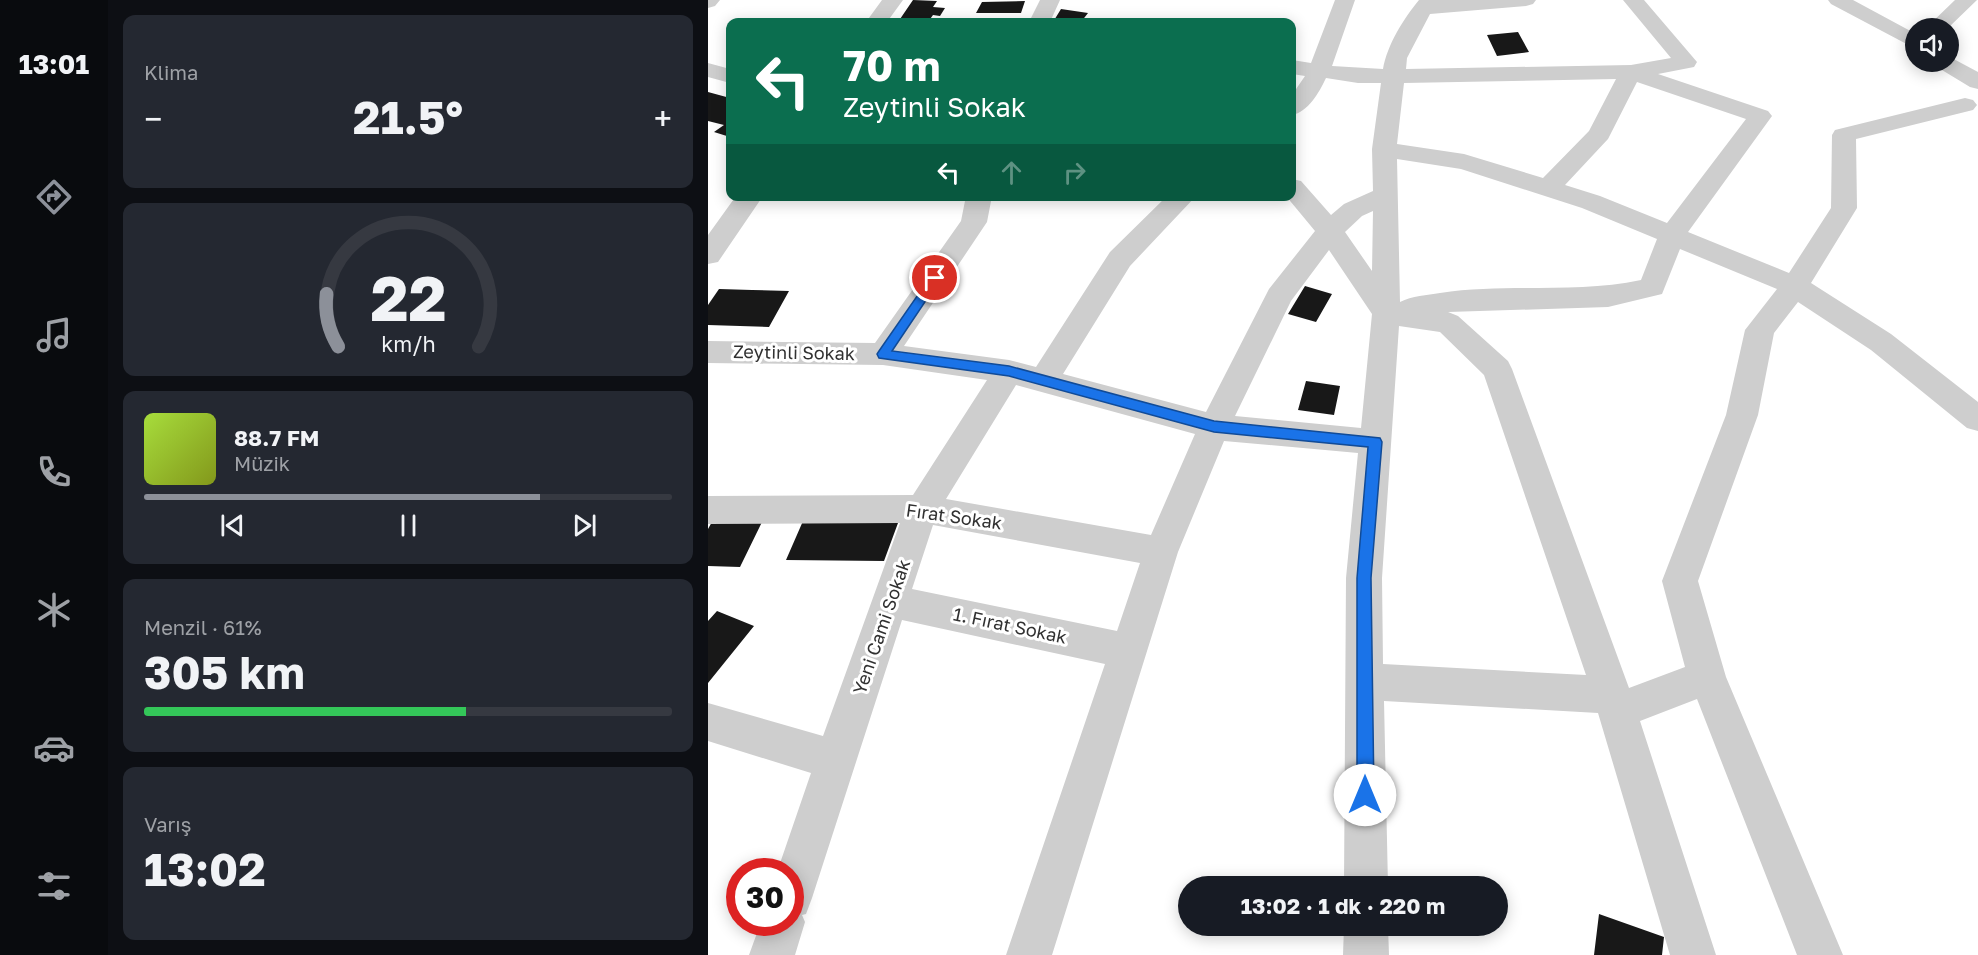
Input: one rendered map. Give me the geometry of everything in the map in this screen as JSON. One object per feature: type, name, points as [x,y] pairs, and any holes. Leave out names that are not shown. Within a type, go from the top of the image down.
[{"type":"street","points":[[879,18],[892,0]]},
{"type":"street","points":[[1042,18],[1050,0]]},
{"type":"street","points":[[1296,104],[1320,71],[1345,0]]},
{"type":"street","points":[[1366,876],[1364,578],[1386,312],[1384,149],[1396,58],[1426,4],[1526,0]]},
{"type":"street","points":[[1296,68],[1358,76],[1393,76],[1631,72],[1686,62],[1633,0]]},
{"type":"street","points":[[1838,0],[1905,37]]},
{"type":"street","points":[[1947,18],[1967,0]]},
{"type":"street","points":[[708,70],[726,75]]},
{"type":"street","points":[[1959,70],[1978,82]]},
{"type":"street","points":[[1547,189],[1599,134],[1631,72]]},
{"type":"street","points":[[1386,312],[1462,300],[1608,297],[1652,287],[1672,235],[1760,116],[1631,72]]},
{"type":"street","points":[[1820,955],[1707,677],[1680,581],[1742,415],[1760,330],[1795,286],[1844,208],[1844,135],[1974,107]]},
{"type":"street","points":[[1384,149],[1464,162],[1591,202],[1795,286],[1881,342],[1978,419]]},
{"type":"street","points":[[1296,193],[1330,231],[1386,312],[1448,323],[1497,369],[1615,703],[1693,955]]},
{"type":"street","points":[[1029,955],[1161,552],[1214,427],[1279,296],[1330,231],[1353,210],[1386,195]]},
{"type":"street","points":[[708,255],[746,201]]},
{"type":"street","points":[[883,354],[974,222],[978,201]]},
{"type":"street","name":"Yeni Cami Sokak","points":[[803,858],[922,509],[1120,259],[1178,201]]},
{"type":"street","name":"Zeytinli Sokak","points":[[708,352],[883,354],[1026,376],[1214,427],[1375,442]]},
{"type":"street","name":"Fırat Sokak","points":[[708,510],[922,509],[1161,552]]},
{"type":"street","name":"1. Fırat Sokak","points":[[892,601],[1127,651]]},
{"type":"street","points":[[1364,681],[1615,703],[1707,677]]},
{"type":"street","points":[[708,722],[835,760]]},
{"type":"street","points":[[772,955],[778,936]]},
{"type":"street","points":[[1366,936],[1366,955]]},
{"type":"building","points":[[913,0],[937,1],[933,7],[945,8],[940,16],[901,18]]},
{"type":"building","points":[[1025,1],[1021,13],[976,13],[982,2]]},
{"type":"building","points":[[1061,9],[1088,13],[1084,18],[1055,18]]},
{"type":"building","points":[[1518,32],[1529,52],[1497,56],[1487,35]]},
{"type":"building","points":[[708,92],[726,97],[726,136],[714,132],[724,125],[708,121]]},
{"type":"building","points":[[1305,286],[1332,294],[1316,322],[1288,314]]},
{"type":"building","points":[[719,289],[789,291],[769,327],[708,325],[708,305]]},
{"type":"building","points":[[1306,381],[1340,386],[1334,415],[1298,410]]},
{"type":"building","points":[[713,520],[762,522],[740,567],[708,566],[708,529]]},
{"type":"building","points":[[803,521],[898,523],[884,561],[786,560]]},
{"type":"building","points":[[717,611],[754,626],[708,683],[708,621]]},
{"type":"building","points":[[1599,914],[1664,937],[1662,955],[1594,955]]},
{"type":"route","points":[[935,278],[883,354],[1009,371],[1214,427],[1375,442],[1364,578],[1365,795]]}]
